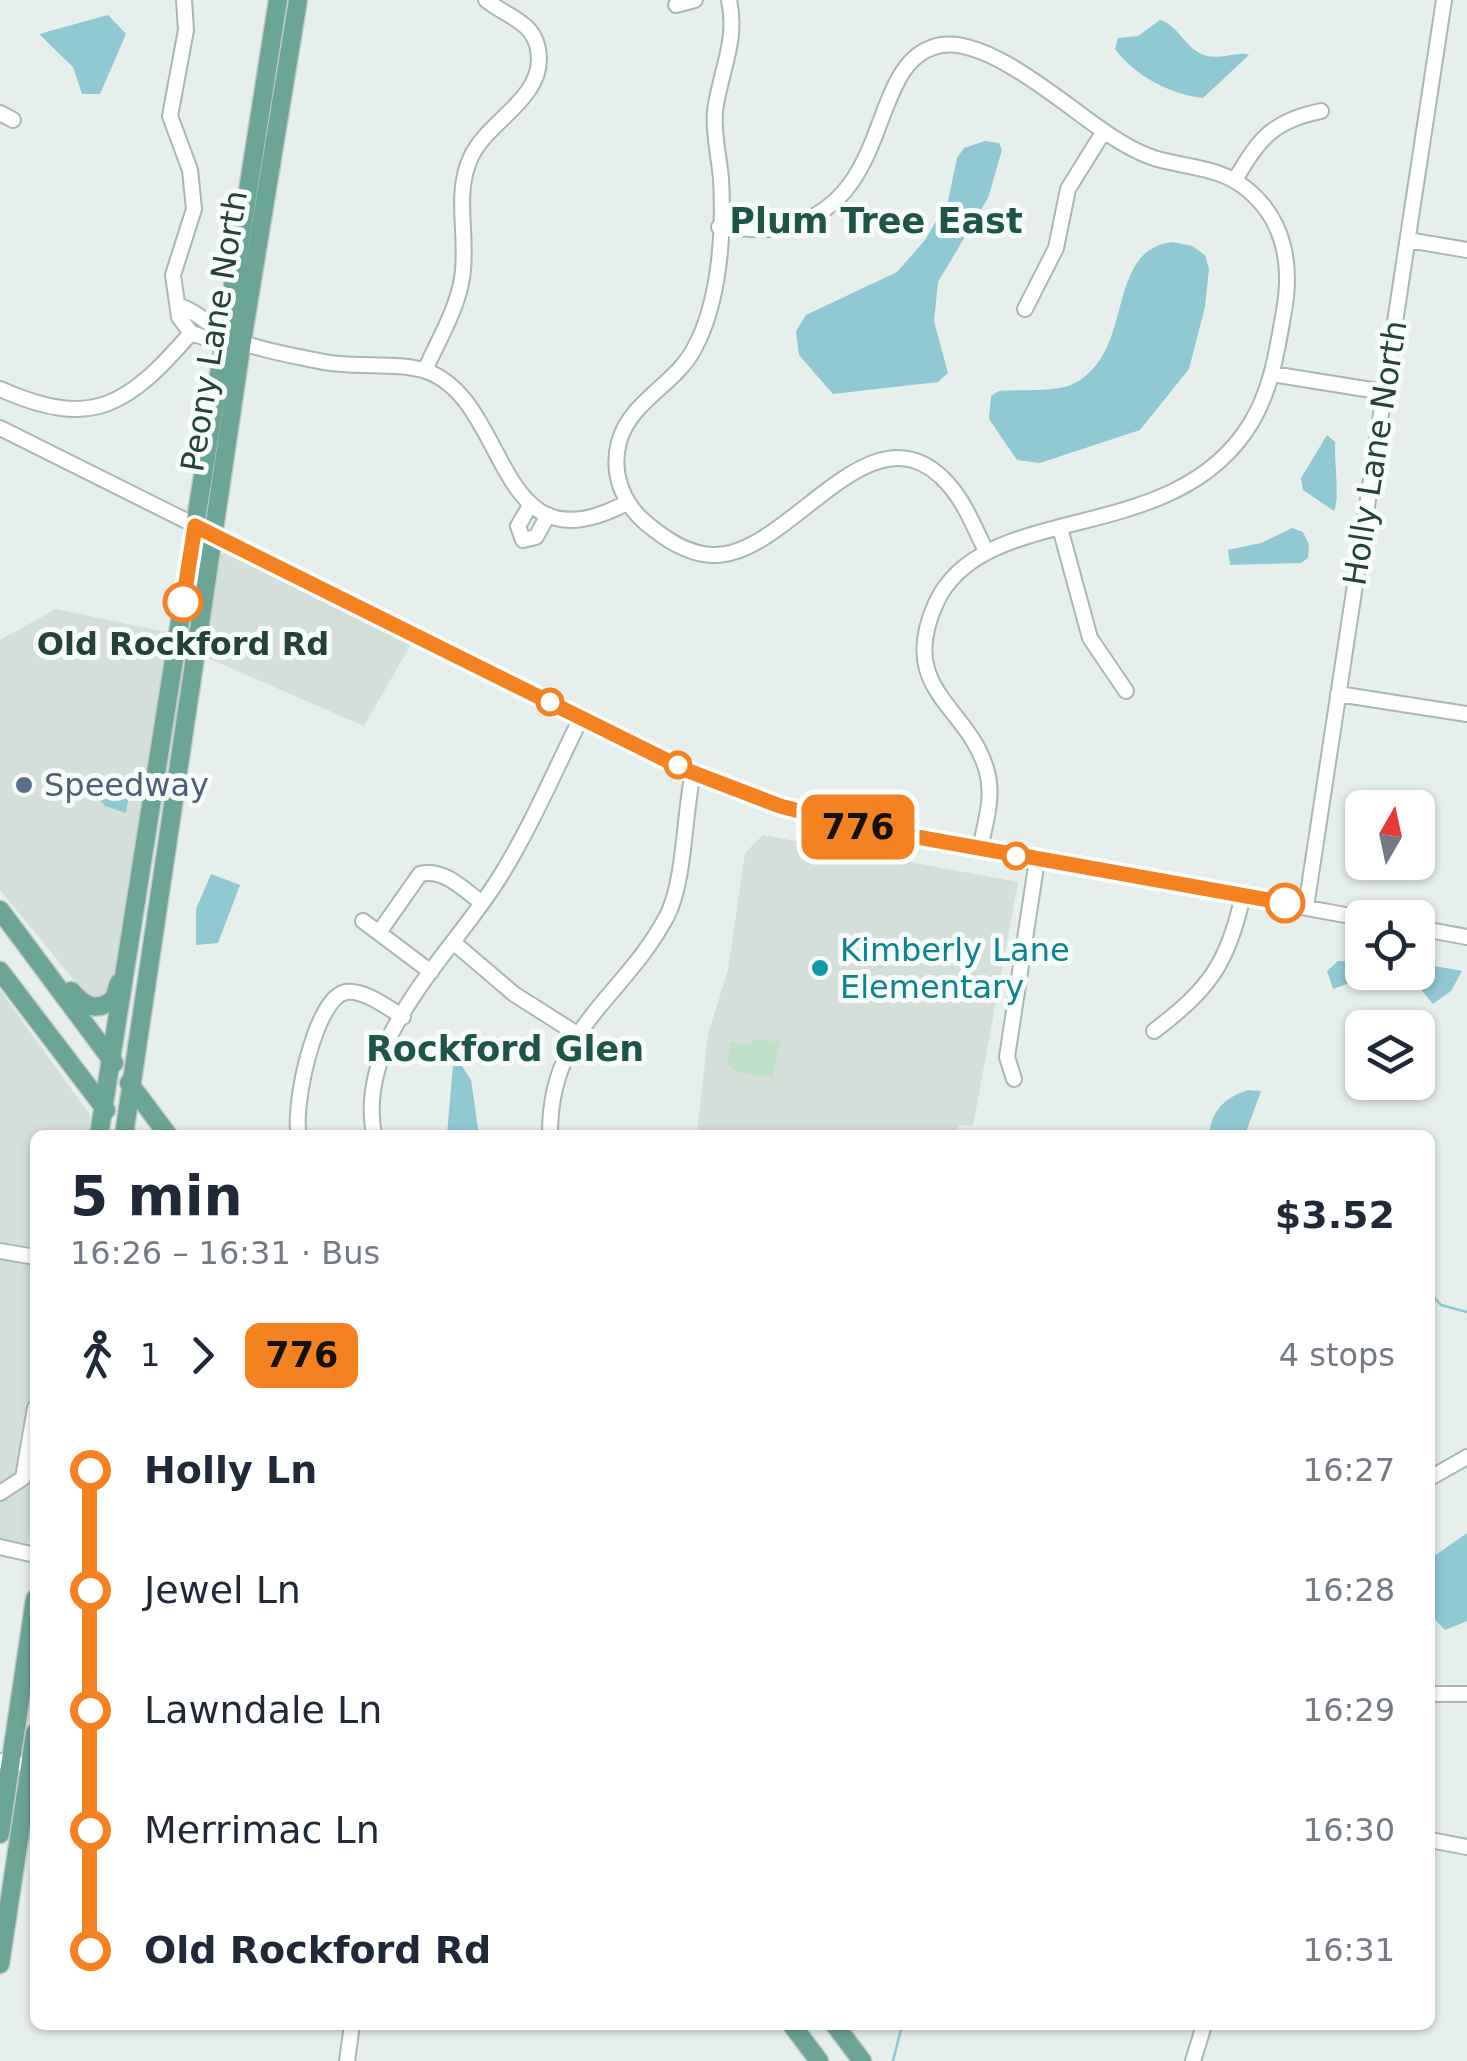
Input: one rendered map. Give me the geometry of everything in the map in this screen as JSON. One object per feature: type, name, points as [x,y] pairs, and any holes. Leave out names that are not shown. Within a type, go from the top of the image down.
[{"type":"main road","name":"Peony Lane North","points":[[100,1130],[222,334],[278,0]]},
{"type":"main road","name":"Peony Lane North","points":[[126,1130],[242,341],[298,0]]},
{"type":"main road","points":[[0,910],[81,1002],[96,1008],[114,999],[120,982],[138,885]]},
{"type":"main road","points":[[0,910],[164,1130]]},
{"type":"main road","points":[[0,971],[121,1130]]},
{"type":"main road","points":[[0,1834],[5,1761],[30,1627]]},
{"type":"main road","points":[[0,1964],[30,1765]]},
{"type":"main road","points":[[796,2030],[819,2061]]},
{"type":"main road","points":[[839,2030],[862,2061]]},
{"type":"street","points":[[184,0],[186,30],[170,116],[194,189],[190,228],[173,275],[179,317],[191,333],[212,340],[222,334]]},
{"type":"street","points":[[425,370],[455,305],[463,275],[462,189],[469,160],[486,133],[534,82],[539,68],[536,40],[530,28],[486,0]]},
{"type":"street","points":[[676,5],[695,0]]},
{"type":"street","points":[[729,0],[731,51],[715,112],[719,227],[713,288],[703,330],[678,371],[628,420],[617,446],[617,476],[628,502],[647,524],[684,549],[716,556],[732,554],[762,540],[849,474],[894,460],[925,467],[950,486],[986,551]]},
{"type":"street","name":"Holly Lane North","points":[[1306,907],[1444,0]]},
{"type":"street","points":[[719,227],[788,226],[838,198],[858,176],[874,143],[896,78],[909,60],[942,45],[978,48],[1104,131],[1150,156],[1202,167],[1235,180],[1272,218],[1286,255],[1286,295],[1272,374],[1244,434],[1200,478],[1156,502],[986,551],[947,585],[933,612],[926,662],[938,697],[973,742],[988,774],[990,792],[980,849]]},
{"type":"street","points":[[1235,180],[1267,134],[1288,118],[1321,111]]},
{"type":"street","points":[[1025,309],[1056,248],[1068,189],[1104,131]]},
{"type":"street","points":[[1408,240],[1467,250]]},
{"type":"street","points":[[179,306],[215,324],[222,334],[322,362],[425,370],[458,394],[511,482],[531,504],[548,515],[586,520],[628,502]]},
{"type":"street","points":[[0,389],[56,408],[77,410],[110,402],[156,375],[191,333]]},
{"type":"street","points":[[1272,374],[1384,392]]},
{"type":"street","points":[[0,428],[693,772],[818,818],[1345,915]]},
{"type":"street","points":[[531,504],[518,526],[523,540],[536,537],[548,515]]},
{"type":"street","points":[[1060,528],[1090,638],[1126,691]]},
{"type":"street","points":[[1338,694],[1467,714]]},
{"type":"street","points":[[374,1130],[370,1086],[403,1016],[510,859],[581,718]]},
{"type":"street","points":[[550,1130],[555,1084],[577,1034],[666,918],[693,772]]},
{"type":"street","points":[[1014,1079],[1007,1057],[1037,860]]},
{"type":"street","points":[[380,931],[420,874],[433,870],[482,903]]},
{"type":"street","points":[[1154,1031],[1200,994],[1220,966],[1243,895]]},
{"type":"street","points":[[362,920],[431,972]]},
{"type":"street","points":[[1435,931],[1467,938]]},
{"type":"street","points":[[453,942],[514,994],[577,1034]]},
{"type":"street","points":[[299,1130],[298,1101],[306,1066],[333,999],[345,992],[359,994],[403,1016]]},
{"type":"street","points":[[0,1251],[30,1256]]},
{"type":"street","points":[[0,1493],[17,1484],[26,1470],[30,1442]]},
{"type":"street","points":[[1435,1475],[1467,1457]]},
{"type":"street","points":[[0,1547],[30,1554]]},
{"type":"street","points":[[1435,1694],[1467,1694]]},
{"type":"street","points":[[5,1761],[30,1765]]},
{"type":"street","points":[[1435,1841],[1467,1846]]},
{"type":"street","points":[[347,2061],[351,2030]]},
{"type":"street","points":[[1193,2061],[1202,2030]]},
{"type":"shaded area","points":[[228,552],[414,639],[364,726],[205,657],[215,557]]},
{"type":"shaded area","points":[[56,609],[171,633],[117,981],[108,994],[91,1001],[0,890],[0,640]]},
{"type":"shaded area","points":[[763,835],[1018,882],[973,1126],[959,1125],[957,1130],[698,1130],[708,1034],[728,970],[745,853]]},
{"type":"shaded area","points":[[0,990],[90,1115],[89,1130],[30,1130],[30,1533],[26,1561],[0,1556]]},
{"type":"green space","points":[[752,1040],[780,1041],[773,1078],[738,1072],[727,1064],[730,1042],[751,1045]]},
{"type":"water","points":[[108,15],[126,34],[100,94],[82,94],[73,67],[39,34]]},
{"type":"water","points":[[1160,20],[1204,55],[1249,55],[1203,98],[1166,88],[1132,67],[1115,49],[1118,38],[1138,36]]},
{"type":"water","points":[[985,141],[999,143],[1002,150],[988,198],[938,282],[934,321],[948,373],[938,382],[833,394],[799,355],[796,331],[806,315],[897,272],[925,240],[948,201],[957,158],[964,148]]},
{"type":"water","points":[[1173,242],[1192,246],[1205,255],[1209,269],[1205,307],[1189,369],[1140,430],[1040,463],[1017,460],[989,419],[991,396],[999,391],[1067,386],[1094,368],[1115,326],[1137,262],[1151,249]]},
{"type":"water","points":[[1327,435],[1335,442],[1334,511],[1303,490],[1301,478]]},
{"type":"water","points":[[1292,528],[1303,532],[1309,545],[1308,558],[1301,563],[1230,565],[1228,550],[1261,543]]},
{"type":"water","points":[[110,775],[131,782],[126,813],[105,806],[87,784]]},
{"type":"water","points":[[211,874],[240,885],[218,943],[196,945],[196,909]]},
{"type":"water","points":[[1338,961],[1345,961],[1345,985],[1333,989],[1327,971]]},
{"type":"water","points":[[1435,966],[1462,971],[1451,991],[1433,1004],[1421,990],[1435,990]]},
{"type":"water","points":[[460,1063],[471,1080],[478,1130],[447,1130],[453,1064]]},
{"type":"water","points":[[1248,1090],[1261,1091],[1247,1130],[1210,1130],[1221,1106]]},
{"type":"water","points":[[1467,1533],[1467,1621],[1445,1630],[1435,1619],[1435,1555]]},
{"type":"waterway","points":[[1435,1298],[1441,1305],[1467,1312]]},
{"type":"waterway","points":[[893,2061],[901,2030]]},
{"type":"bus line","name":"776","points":[[183,602],[195,526],[686,770],[780,806],[856,826],[1285,903]]},
{"type":"place","name":"Old Rockford Rd","points":[[183,602]]},
{"type":"place","name":"Speedway","points":[[24,785]]},
{"type":"place","name":"Kimberly Lane Elementary","points":[[820,968]]},
{"type":"district","name":"Plum Tree East","points":[[876,221]]},
{"type":"district","name":"Rockford Glen","points":[[505,1049]]}]
